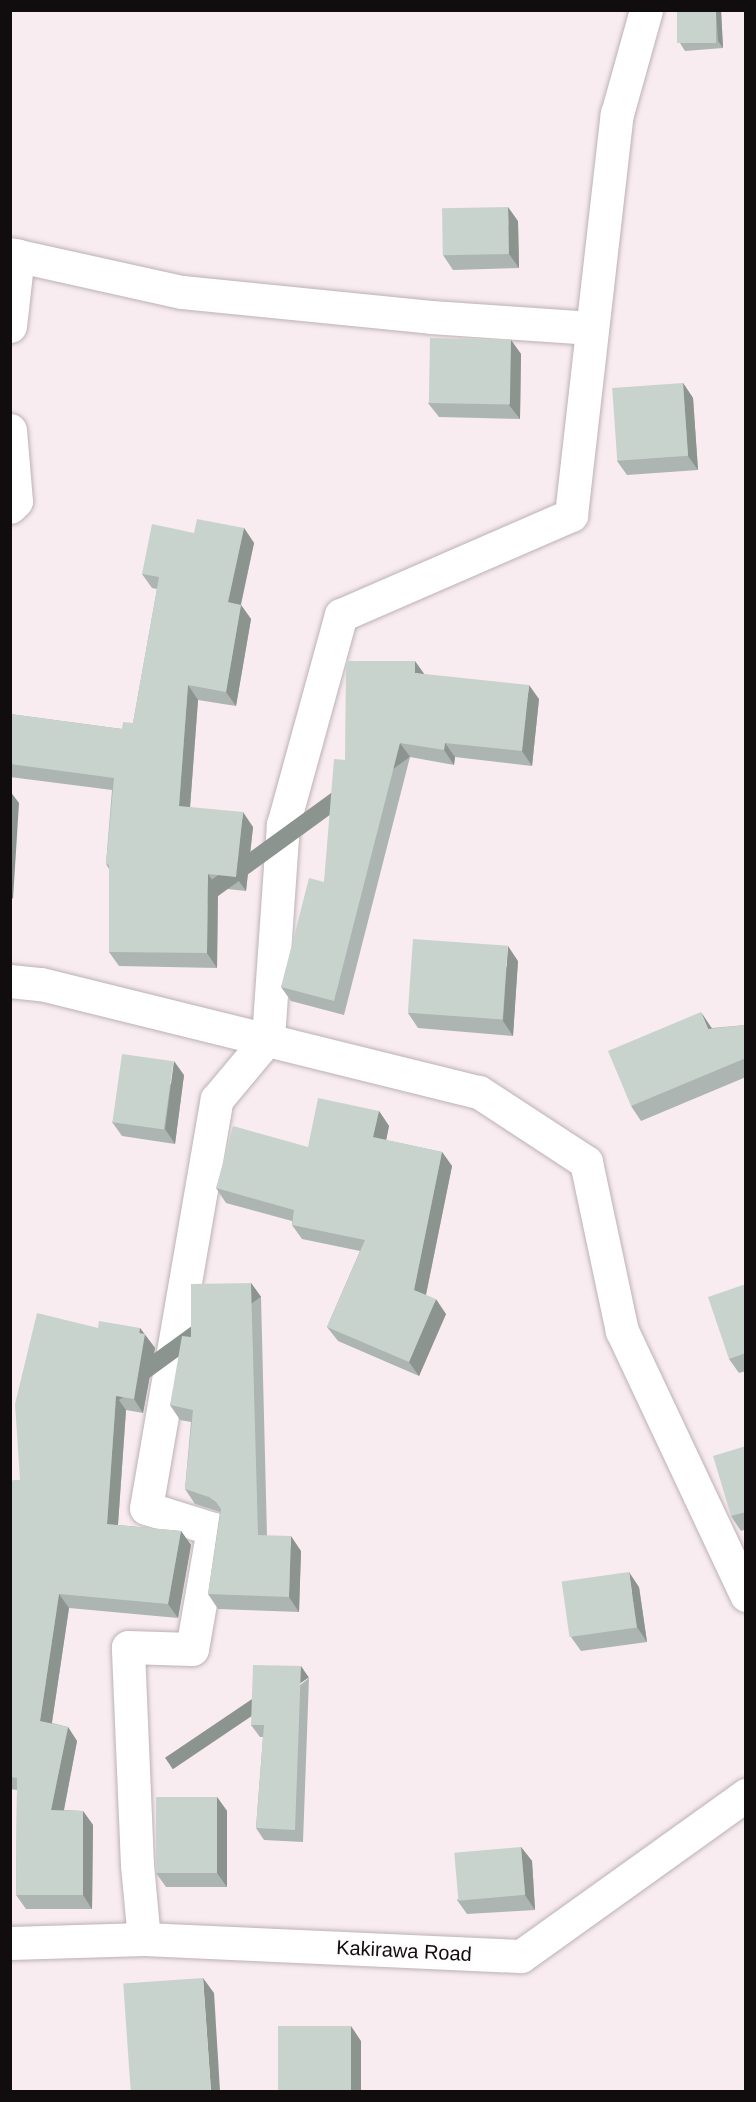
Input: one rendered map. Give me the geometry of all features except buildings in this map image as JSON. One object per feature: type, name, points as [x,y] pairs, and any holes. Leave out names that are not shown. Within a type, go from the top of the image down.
[{"type":"street","points":[[144,1939],[136,1865],[128,1647],[192,1649],[213,1529],[146,1508],[217,1099],[268,1038],[283,825],[341,615],[571,515],[617,114],[646,10]]},
{"type":"street","points":[[10,326],[14,254],[182,292],[431,317],[592,328]]},
{"type":"street","points":[[10,430],[16,501],[10,507]]},
{"type":"street","points":[[10,981],[40,984],[268,1038],[479,1092],[586,1162],[622,1331],[746,1595]]},
{"type":"street","name":"Kakirawa Road","points":[[10,1943],[144,1939],[521,1956],[746,1795]]}]
